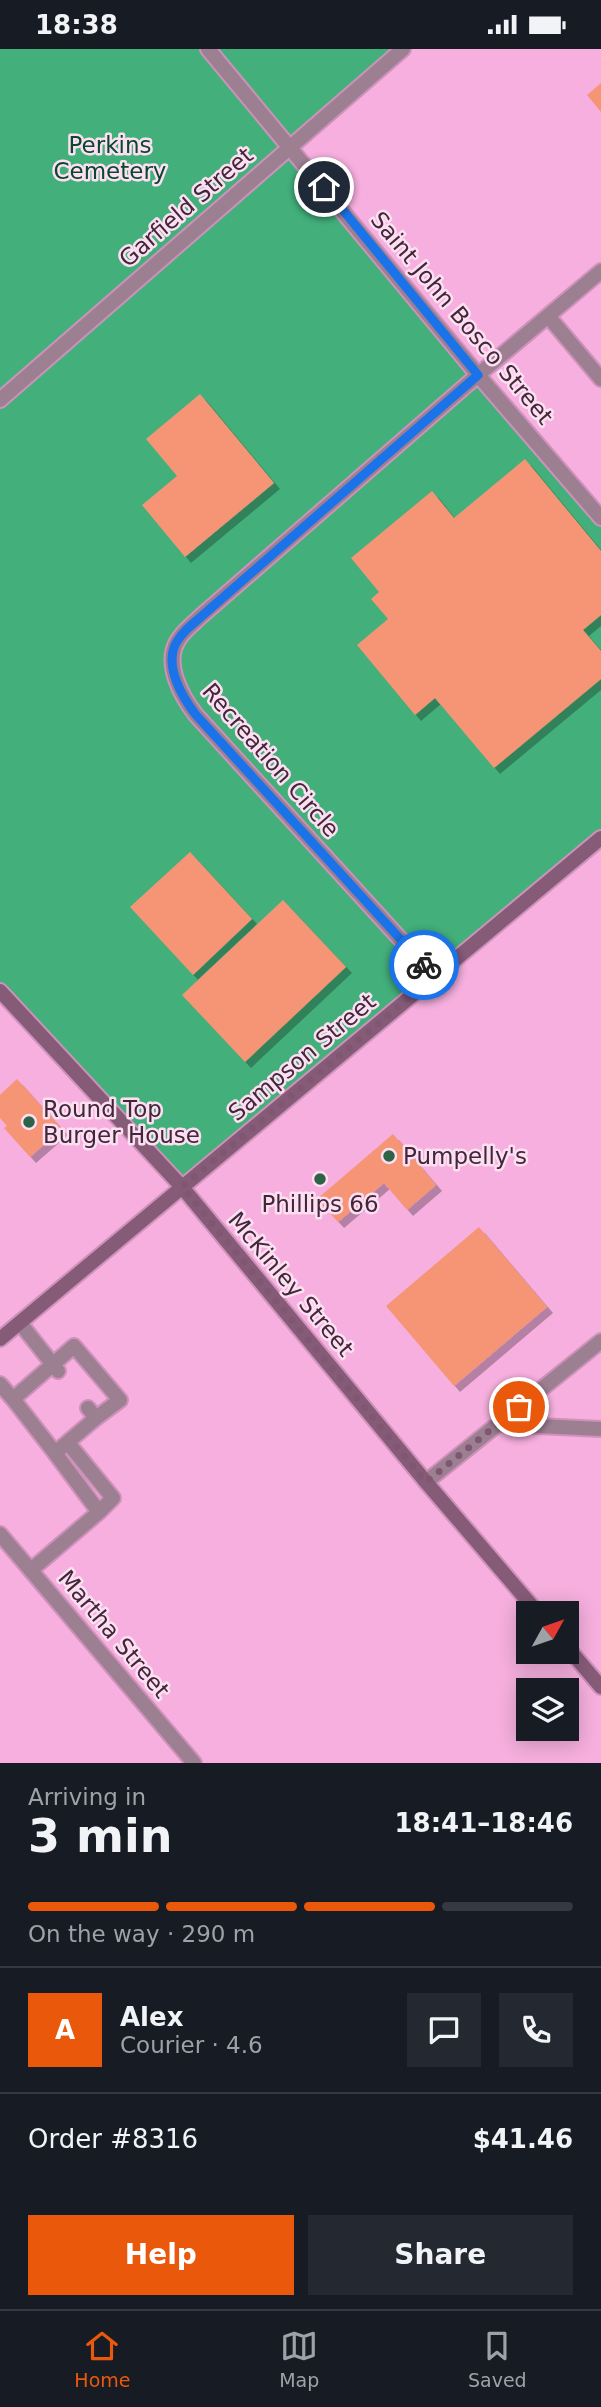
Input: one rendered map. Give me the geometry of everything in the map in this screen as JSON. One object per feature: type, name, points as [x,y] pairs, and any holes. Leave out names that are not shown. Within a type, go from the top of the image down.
[{"type":"street","name":"Saint John Bosco Street","points":[[208,49],[478,375],[601,518]]},
{"type":"street","name":"Garfield Street","points":[[0,400],[403,49]]},
{"type":"street","name":"Recreation Circle","points":[[434,977],[196,715],[179,688],[173,652],[176,642],[187,629],[478,375],[601,272]]},
{"type":"street","points":[[548,317],[601,379]]},
{"type":"street","name":"Sampson Street","points":[[0,1339],[601,838]]},
{"type":"street","name":"McKinley Street","points":[[0,991],[182,1187],[528,1601]]},
{"type":"street","points":[[20,1323],[56,1368]]},
{"type":"street","points":[[426,1482],[601,1341]]},
{"type":"street","points":[[13,1399],[56,1368],[74,1346],[120,1400],[92,1413],[68,1443],[55,1453]]},
{"type":"street","points":[[0,1384],[99,1512]]},
{"type":"street","points":[[498,1423],[601,1429]]},
{"type":"street","points":[[31,1570],[113,1499],[68,1443]]},
{"type":"street","name":"Martha Street","points":[[0,1534],[194,1763]]},
{"type":"street","points":[[579,1661],[601,1687]]},
{"type":"green space","name":"Perkins Cemetery","points":[[0,49],[403,49],[290,146],[601,519],[601,837],[182,1187],[0,991]]},
{"type":"building","points":[[601,83],[601,112],[587,95]]},
{"type":"building","points":[[200,394],[274,483],[185,557],[142,505],[177,476],[146,439]]},
{"type":"building","points":[[525,459],[601,551],[601,615],[583,630],[601,651],[601,679],[494,768],[435,698],[415,715],[357,645],[388,619],[371,599],[379,592],[351,558],[432,491],[454,518]]},
{"type":"building","points":[[190,852],[252,919],[193,975],[130,907]]},
{"type":"building","points":[[283,900],[346,967],[245,1062],[182,995]]},
{"type":"building","name":"Round Top Burger House","points":[[17,1079],[62,1129],[30,1157],[4,1128],[7,1126],[0,1118],[0,1095]]},
{"type":"building","name":"Pumpelly's","points":[[393,1134],[436,1185],[407,1210],[384,1183],[338,1222],[317,1199]]},
{"type":"building","points":[[479,1227],[547,1307],[454,1386],[386,1306]]},
{"type":"way so far","points":[[424,965],[434,977],[182,1187],[426,1482],[519,1407]]},
{"type":"place","name":"Round Top Burger House","points":[[29,1122]]},
{"type":"place","name":"Pumpelly's","points":[[389,1156]]},
{"type":"place","name":"Phillips 66","points":[[320,1179]]},
{"type":"route","points":[[324,187],[478,375],[187,629],[176,642],[173,652],[174,665],[179,688],[196,715],[424,965]]}]
